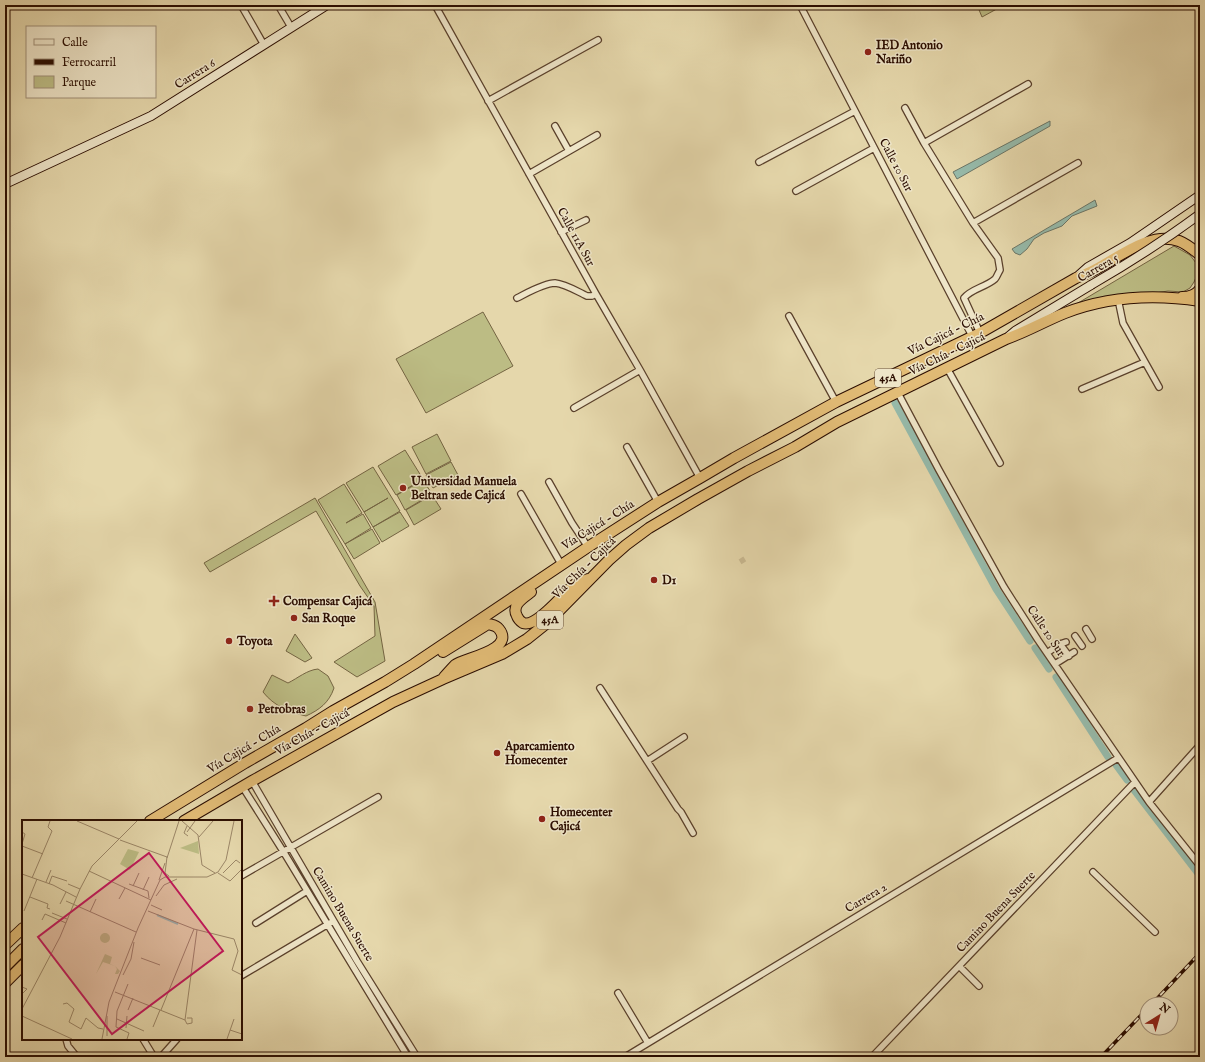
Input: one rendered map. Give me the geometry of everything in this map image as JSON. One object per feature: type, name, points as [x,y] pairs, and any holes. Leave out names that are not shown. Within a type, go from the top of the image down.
[{"type":"highway","name":"45A","points":[[1076,278],[1091,272],[1142,244],[1154,240],[1165,239],[1178,241],[1189,246],[1200,255]]},
{"type":"highway","name":"Vía Cajicá - Chía","points":[[152,820],[245,763],[414,664],[588,547],[658,502],[836,402],[976,334],[1076,278]]},
{"type":"highway","points":[[1178,298],[1188,297],[1198,292],[1200,289]]},
{"type":"highway","name":"45A","points":[[1006,339],[1017,336],[1066,313],[1100,302],[1140,297],[1178,298],[1200,301]]},
{"type":"highway","name":"Vía Chía - Cajicá","points":[[186,820],[242,786],[393,702],[502,654],[527,639],[547,623],[609,560],[649,528],[837,422],[1006,339]]},
{"type":"highway","points":[[558,567],[550,578],[517,604],[515,610],[519,620],[530,624],[538,619],[575,584],[590,579]]},
{"type":"highway","points":[[368,692],[381,692],[488,624],[499,628],[502,634],[502,640],[499,645],[455,665],[443,679]]},
{"type":"highway","points":[[5,945],[22,929]]},
{"type":"highway","points":[[5,967],[22,951]]},
{"type":"highway","points":[[5,983],[22,966]]},
{"type":"main road","name":"Carrera 6","points":[[5,184],[151,116],[327,5]]},
{"type":"main road","name":"Carrera 5","points":[[1076,278],[1088,266],[1130,243],[1200,195]]},
{"type":"main road","name":"Carrera 5","points":[[1006,339],[1015,330],[1131,262],[1200,214]]},
{"type":"street","points":[[241,5],[264,45]]},
{"type":"street","points":[[278,5],[291,27]]},
{"type":"street","name":"Calle 11A Sur","points":[[435,5],[528,174],[700,478]]},
{"type":"street","name":"Calle 10 Sur","points":[[800,5],[874,148],[976,334]]},
{"type":"street","points":[[488,100],[598,40]]},
{"type":"street","points":[[924,144],[1028,84]]},
{"type":"street","points":[[905,108],[924,144],[973,223],[998,258],[1000,270],[995,279],[964,298],[977,324],[976,334]]},
{"type":"street","points":[[759,162],[855,111]]},
{"type":"street","points":[[555,126],[569,151]]},
{"type":"street","points":[[528,174],[597,135]]},
{"type":"street","points":[[796,191],[874,148]]},
{"type":"street","points":[[973,223],[1078,162]]},
{"type":"street","points":[[561,232],[586,220]]},
{"type":"street","points":[[517,298],[535,288],[554,283],[587,296],[596,294]]},
{"type":"street","points":[[1118,299],[1123,323],[1159,387]]},
{"type":"street","points":[[788,316],[836,402]]},
{"type":"street","points":[[1082,389],[1145,362]]},
{"type":"street","points":[[947,368],[1000,463]]},
{"type":"street","points":[[574,408],[640,370]]},
{"type":"street","name":"Calle 10 Sur","points":[[898,393],[973,533],[1004,587],[1134,782],[1200,866]]},
{"type":"street","points":[[627,448],[658,502]]},
{"type":"street","points":[[549,482],[572,523],[588,547]]},
{"type":"street","points":[[521,494],[558,567]]},
{"type":"street","points":[[1086,629],[1092,639]]},
{"type":"street","points":[[1075,636],[1082,646]]},
{"type":"street","points":[[1047,653],[1063,643],[1069,656]]},
{"type":"street","points":[[1055,664],[1074,652]]},
{"type":"street","points":[[600,688],[681,812],[693,833]]},
{"type":"street","points":[[647,761],[684,737]]},
{"type":"street","points":[[1149,802],[1200,745]]},
{"type":"street","name":"Carrera 2","points":[[625,1057],[1118,758]]},
{"type":"street","name":"Camino Buena Suerte","points":[[252,781],[334,921],[389,1026],[408,1057]]},
{"type":"street","name":"Camino Buena Suerte","points":[[872,1057],[1134,782]]},
{"type":"street","name":"Camino Buena Suerte","points":[[242,786],[328,925],[396,1022],[417,1057]]},
{"type":"street","points":[[242,875],[378,798]]},
{"type":"street","points":[[1093,872],[1155,932]]},
{"type":"street","points":[[256,923],[307,891]]},
{"type":"street","points":[[242,975],[334,921]]},
{"type":"street","points":[[959,966],[979,986]]},
{"type":"street","points":[[618,993],[648,1043]]},
{"type":"street","points":[[389,1026],[396,1022]]},
{"type":"street","points":[[66,1040],[68,1046],[77,1057]]},
{"type":"street","points":[[144,1040],[154,1057]]},
{"type":"street","points":[[161,1057],[176,1040]]},
{"type":"green space","points":[[977,5],[1004,5],[982,17]]},
{"type":"green space","points":[[1174,246],[1190,255],[1196,263],[1198,273],[1190,288],[1183,292],[1168,291],[1073,306]]},
{"type":"green space","points":[[483,312],[513,366],[426,413],[396,359]]},
{"type":"green space","points":[[437,434],[451,461],[426,474],[412,447]]},
{"type":"green space","points":[[405,450],[423,479],[396,495],[378,466]]},
{"type":"green space","points":[[451,462],[458,475],[433,488],[426,475]]},
{"type":"green space","points":[[373,467],[400,511],[373,527],[346,483]]},
{"type":"green space","points":[[423,480],[432,494],[405,510],[397,495]]},
{"type":"green space","points":[[344,484],[362,513],[346,523],[363,514],[371,528],[345,544],[318,500]]},
{"type":"green space","points":[[432,495],[441,509],[414,525],[406,510]]},
{"type":"green space","points":[[315,498],[375,602],[385,661],[357,677],[334,662],[375,636],[374,606],[360,586],[316,511],[210,572],[204,563]]},
{"type":"green space","points":[[400,512],[409,526],[382,542],[373,527]]},
{"type":"green space","points":[[372,529],[380,543],[354,559],[345,544]]},
{"type":"green space","points":[[295,634],[312,658],[305,662],[286,651]]},
{"type":"green space","points":[[318,669],[328,676],[334,688],[329,698],[323,705],[306,716],[282,708],[267,697],[263,692],[272,675],[288,683],[306,673]]},
{"type":"shaded area","points":[[1050,121],[1050,126],[957,179],[953,172]]},
{"type":"shaded area","points":[[1095,200],[1097,206],[1072,216],[1062,226],[1044,233],[1034,239],[1027,249],[1020,255],[1015,253],[1012,249]]},
{"type":"waterway","points":[[895,403],[996,589],[1030,641]]},
{"type":"waterway","points":[[1035,648],[1049,669]]},
{"type":"waterway","points":[[1056,677],[1108,757]]},
{"type":"waterway","points":[[1116,765],[1127,780]]},
{"type":"waterway","points":[[1134,790],[1200,876]]},
{"type":"tunnel","points":[[741,558],[744,563]]},
{"type":"railway","points":[[1160,996],[1200,953]]},
{"type":"railway","points":[[1101,1057],[1139,1017]]},
{"type":"place","name":"IED Antonio Nariño","points":[[868,52]]},
{"type":"place","name":"Universidad Manuela Beltran sede Cajicá","points":[[403,488]]},
{"type":"place","name":"D1","points":[[654,580]]},
{"type":"place","name":"Compensar Cajicá","points":[[274,601]]},
{"type":"place","name":"San Roque","points":[[294,618]]},
{"type":"place","name":"Toyota","points":[[229,641]]},
{"type":"place","name":"Petrobras","points":[[250,709]]},
{"type":"place","name":"Aparcamiento Homecenter","points":[[497,753]]},
{"type":"place","name":"Homecenter Cajicá","points":[[542,819]]}]
